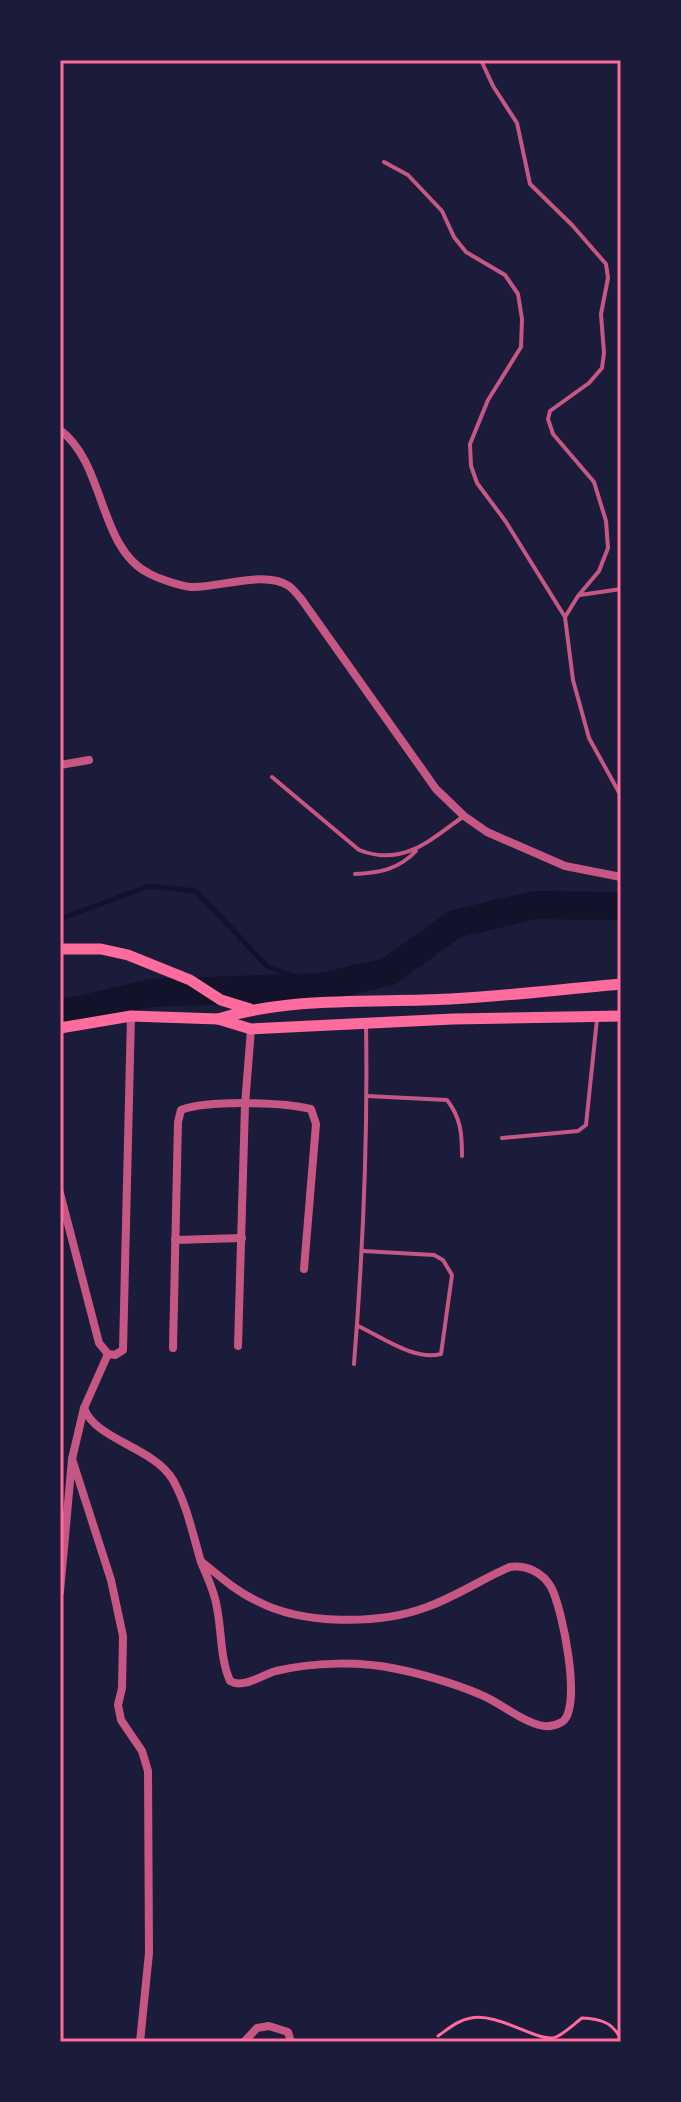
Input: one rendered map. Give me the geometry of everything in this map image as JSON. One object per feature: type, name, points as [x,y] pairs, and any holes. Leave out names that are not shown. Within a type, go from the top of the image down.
[{"type":"main road","points":[[60,949],[101,949],[128,955],[190,980],[221,1000],[250,1009]]},
{"type":"main road","points":[[218,1019],[250,1009],[364,999],[449,999],[621,984]]},
{"type":"main road","points":[[60,1028],[131,1016],[218,1019],[251,1029],[621,1016]]},
{"type":"street","points":[[60,430],[87,460],[111,526],[127,552],[149,574],[190,587],[229,581],[269,580],[288,585],[302,600],[436,789],[464,816],[487,832],[565,866],[621,877]]},
{"type":"street","points":[[60,765],[89,760]]},
{"type":"street","points":[[60,1193],[99,1343],[108,1354],[115,1355],[123,1350],[131,1016]]},
{"type":"street","points":[[238,1346],[245,1105],[251,1029]]},
{"type":"street","points":[[173,1348],[178,1122],[181,1110],[193,1106],[245,1105],[311,1109],[316,1124],[304,1269]]},
{"type":"street","points":[[175,1240],[242,1238]]},
{"type":"street","points":[[60,1592],[72,1459],[84,1408],[108,1354]]},
{"type":"street","points":[[84,1408],[87,1415],[106,1432],[159,1462],[173,1480],[217,1605],[225,1670],[230,1681],[241,1684],[275,1671],[308,1666],[364,1664],[400,1670],[480,1694],[535,1724],[560,1724],[568,1717],[573,1686],[558,1605],[549,1584],[521,1565],[510,1567],[426,1608],[343,1620],[318,1618],[259,1603],[229,1585],[202,1562]]},
{"type":"street","points":[[72,1459],[111,1580],[123,1636],[122,1688],[118,1705],[121,1720],[142,1751],[148,1771],[149,1953],[140,2042]]},
{"type":"street","points":[[244,2042],[257,2028],[269,2026],[288,2032],[291,2042]]},
{"type":"lane","points":[[481,60],[493,86],[517,123],[530,184],[606,264],[608,278],[601,314],[602,368],[589,383],[550,411],[548,419],[553,434],[594,482],[606,521],[608,548],[604,560],[565,617]]},
{"type":"lane","points":[[384,162],[408,175],[442,211],[454,237],[466,252],[505,275],[518,294],[522,319],[521,347],[488,400],[470,444],[471,466],[477,483],[506,522],[565,617],[573,680],[589,738],[621,796]]},
{"type":"lane","points":[[578,596],[621,589]]},
{"type":"lane","points":[[272,777],[359,850],[377,857],[391,857],[418,849]]},
{"type":"lane","points":[[355,874],[387,870],[403,864],[418,849],[464,816]]},
{"type":"lane","points":[[502,1138],[578,1131],[586,1125],[597,1017]]},
{"type":"lane","points":[[354,1364],[363,1251],[366,1023]]},
{"type":"lane","points":[[367,1096],[447,1100],[457,1112],[462,1130],[462,1156]]},
{"type":"lane","points":[[357,1326],[413,1352],[431,1357],[441,1354],[452,1275],[443,1260],[434,1255],[363,1251]]},
{"type":"path","points":[[438,2036],[458,2022],[473,2017],[518,2026],[543,2039],[555,2038],[582,2018],[607,2022],[621,2039]]},
{"type":"waterway","points":[[60,919],[149,886],[196,891],[267,966],[321,987]]},
{"type":"waterway","points":[[60,1012],[150,993],[321,987],[388,972],[455,924],[534,905],[621,906]]}]
